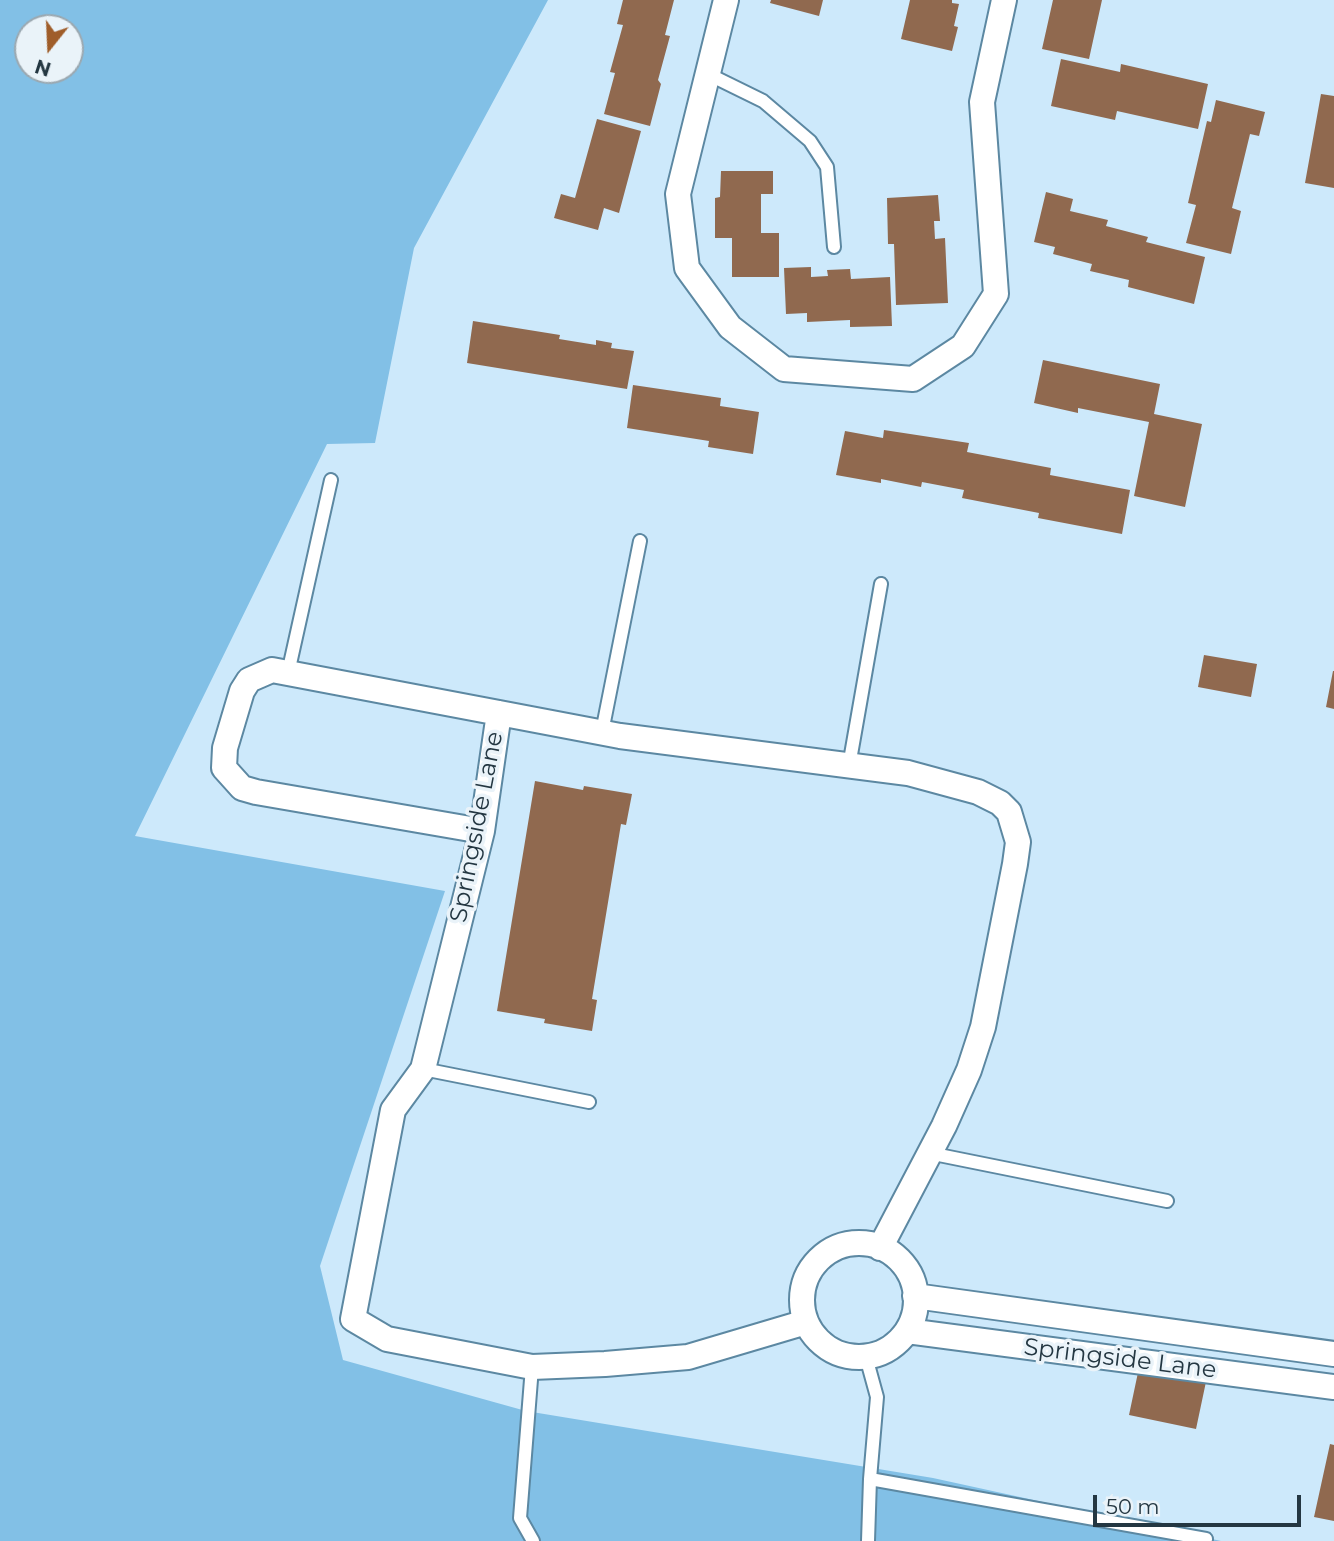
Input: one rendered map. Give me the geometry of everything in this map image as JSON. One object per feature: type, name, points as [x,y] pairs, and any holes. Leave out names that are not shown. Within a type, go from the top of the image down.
[{"type":"street","points":[[726,0],[678,194],[687,268],[730,327],[784,369],[913,379],[963,346],[996,294],[982,102],[1004,0]]},
{"type":"street","points":[[482,831],[242,788],[224,768],[225,748],[242,691],[249,680],[272,670],[499,713]]},
{"type":"street","name":"Springside Lane","points":[[806,1322],[688,1357],[532,1367],[387,1339],[353,1319],[393,1110],[424,1069],[482,831],[499,713],[602,732],[908,773],[978,792],[1000,803],[1009,812],[1017,842],[1015,864],[983,1027],[969,1070],[880,1248]]},
{"type":"street","points":[[851,1244],[880,1248],[904,1266],[912,1279],[915,1296],[916,1308],[906,1331],[894,1346],[866,1357],[837,1353],[813,1335],[802,1308],[804,1286],[813,1266],[824,1255],[851,1244]]},
{"type":"street","name":"Springside Lane","points":[[915,1296],[1334,1353]]},
{"type":"street","name":"Springside Lane","points":[[906,1331],[1334,1387]]},
{"type":"lane","points":[[708,74],[763,101],[810,141],[827,167],[834,247]]},
{"type":"lane","points":[[288,673],[331,480]]},
{"type":"lane","points":[[602,732],[640,541]]},
{"type":"lane","points":[[849,766],[881,584]]},
{"type":"lane","points":[[424,1069],[589,1102]]},
{"type":"lane","points":[[929,1153],[1167,1201]]},
{"type":"lane","points":[[866,1357],[877,1397],[868,1541]]},
{"type":"lane","points":[[532,1367],[520,1518],[533,1541]]},
{"type":"lane","points":[[870,1479],[1206,1539]]},
{"type":"shaded area","points":[[0,0],[548,0],[414,248],[375,443],[327,444],[135,836],[445,891],[320,1266],[343,1360],[526,1411],[933,1478],[1221,1541],[0,1541]]},
{"type":"building","points":[[623,0],[674,0],[665,35],[670,36],[658,80],[661,84],[650,126],[604,114],[615,73],[610,72],[623,25],[617,24]]},
{"type":"building","points":[[771,0],[823,0],[819,16],[770,3]]},
{"type":"building","points":[[910,0],[952,0],[952,3],[959,4],[954,26],[958,27],[952,51],[901,39]]},
{"type":"building","points":[[1053,0],[1102,0],[1089,59],[1042,49]]},
{"type":"building","points":[[1061,59],[1120,72],[1121,64],[1208,84],[1198,129],[1117,111],[1115,120],[1051,106]]},
{"type":"building","points":[[1321,94],[1334,96],[1334,188],[1305,183]]},
{"type":"building","points":[[1216,100],[1265,112],[1259,136],[1250,134],[1232,208],[1241,211],[1231,254],[1186,243],[1196,205],[1188,203],[1207,121],[1211,122]]},
{"type":"building","points":[[597,119],[641,131],[619,213],[604,208],[598,230],[554,218],[561,194],[575,198]]},
{"type":"building","points":[[721,171],[773,171],[773,194],[761,194],[761,233],[779,233],[779,277],[732,277],[732,238],[715,238],[715,198],[720,197]]},
{"type":"building","points":[[1046,192],[1073,199],[1070,211],[1108,220],[1106,226],[1148,237],[1146,242],[1205,257],[1194,304],[1128,287],[1129,280],[1090,271],[1092,264],[1053,254],[1055,247],[1034,242]]},
{"type":"building","points":[[938,195],[940,221],[934,221],[935,239],[945,238],[948,303],[896,305],[894,244],[888,244],[887,198]]},
{"type":"building","points":[[811,267],[811,277],[828,276],[827,270],[850,269],[851,279],[890,277],[892,326],[850,327],[850,320],[807,322],[807,313],[786,314],[784,268]]},
{"type":"building","points":[[473,321],[560,335],[559,339],[596,345],[596,340],[612,343],[611,348],[634,351],[627,389],[467,363]]},
{"type":"building","points":[[1043,360],[1160,384],[1154,414],[1202,424],[1185,507],[1134,496],[1149,422],[1078,408],[1078,413],[1034,403]]},
{"type":"building","points":[[633,385],[721,398],[720,406],[759,412],[753,454],[708,447],[709,441],[627,428]]},
{"type":"building","points":[[884,430],[969,443],[967,452],[1051,468],[1050,475],[1130,490],[1122,534],[1038,518],[1039,513],[962,498],[964,490],[922,482],[921,487],[881,479],[881,483],[836,475],[845,431],[883,438]]},
{"type":"building","points":[[1204,655],[1257,664],[1251,697],[1198,687]]},
{"type":"building","points":[[1334,671],[1334,709],[1326,707]]},
{"type":"building","points":[[535,781],[583,790],[584,786],[632,794],[626,825],[621,824],[592,999],[597,1000],[592,1031],[497,1011]]},
{"type":"building","points":[[1140,1363],[1207,1377],[1196,1429],[1129,1415]]},
{"type":"building","points":[[1330,1444],[1334,1445],[1334,1521],[1314,1517]]}]
